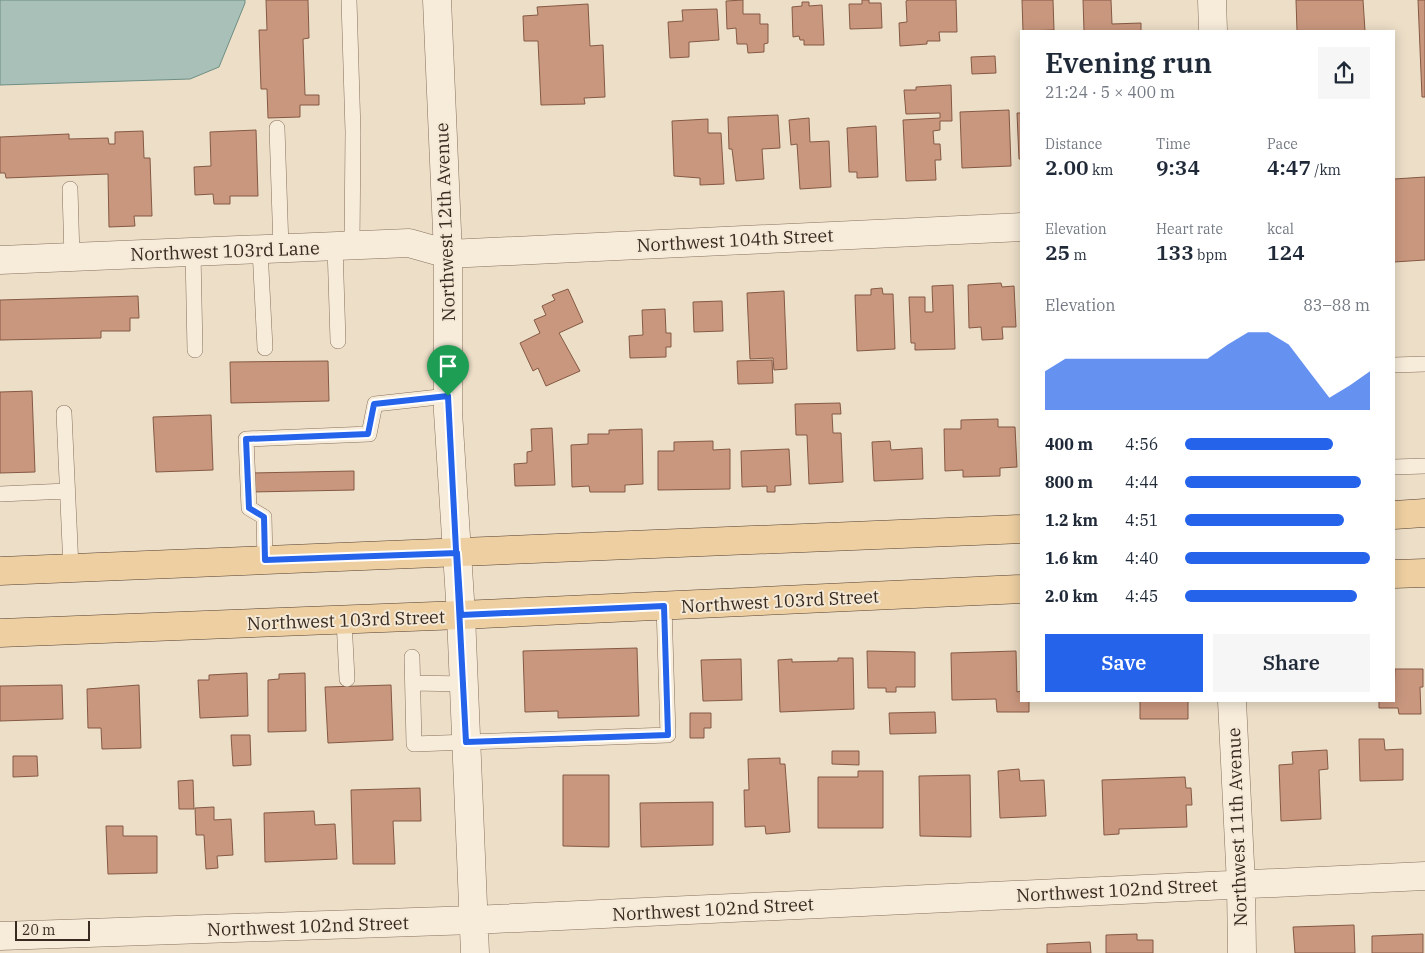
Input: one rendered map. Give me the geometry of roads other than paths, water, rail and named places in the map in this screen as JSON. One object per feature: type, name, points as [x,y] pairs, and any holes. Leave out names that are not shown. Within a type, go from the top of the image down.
[{"type":"main road","points":[[1395,514],[1425,514]]},
{"type":"main road","points":[[0,571],[1020,529]]},
{"type":"main road","points":[[1395,574],[1425,572]]},
{"type":"main road","name":"Northwest 103rd Street","points":[[0,633],[461,615],[1020,589]]},
{"type":"street","name":"Northwest 12th Avenue","points":[[436,0],[448,254],[448,396],[461,615],[475,953]]},
{"type":"street","points":[[1212,0],[1213,30]]},
{"type":"street","name":"Northwest 104th Street","points":[[448,254],[1020,226]]},
{"type":"street","name":"Northwest 103rd Lane","points":[[0,260],[409,243],[448,254]]},
{"type":"street","name":"Northwest 11th Avenue","points":[[1232,702],[1241,884],[1242,953]]},
{"type":"street","name":"Northwest 102nd Street","points":[[0,936],[474,920],[1425,876]]},
{"type":"lane","points":[[338,341],[343,246],[353,132],[349,0]]},
{"type":"lane","points":[[265,348],[277,128]]},
{"type":"lane","points":[[70,188],[72,257]]},
{"type":"lane","points":[[193,252],[195,350]]},
{"type":"lane","points":[[1395,365],[1425,364]]},
{"type":"lane","points":[[265,560],[264,517],[249,508],[246,439],[368,434],[374,404],[448,396]]},
{"type":"lane","points":[[64,413],[71,568]]},
{"type":"lane","points":[[1395,467],[1425,466]]},
{"type":"lane","points":[[0,494],[68,491]]},
{"type":"lane","points":[[412,657],[414,744],[668,735],[664,606]]},
{"type":"lane","points":[[344,620],[347,679]]},
{"type":"lane","points":[[413,683],[464,684]]}]
